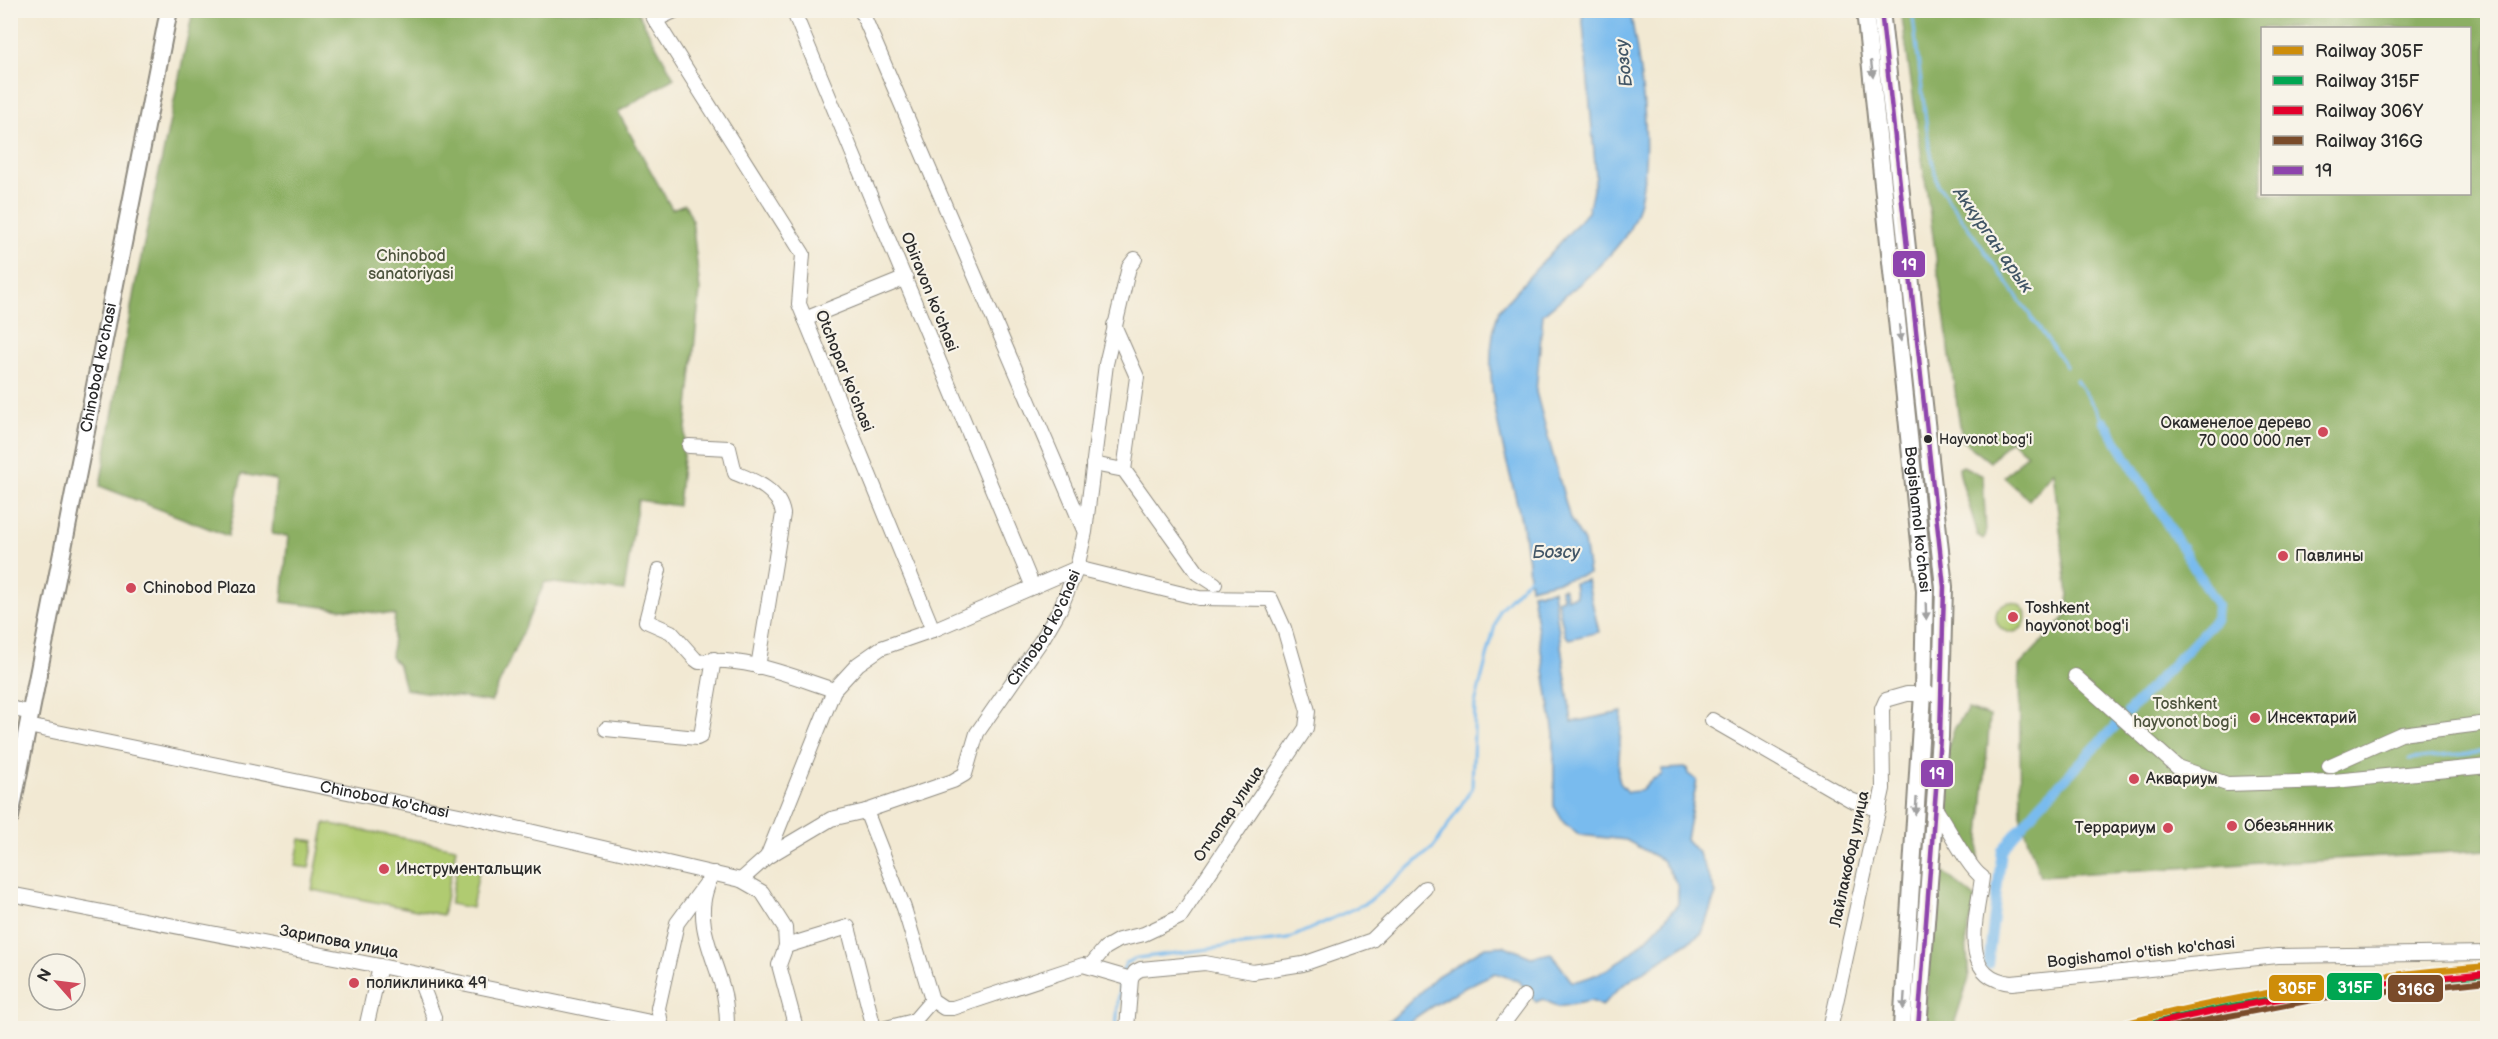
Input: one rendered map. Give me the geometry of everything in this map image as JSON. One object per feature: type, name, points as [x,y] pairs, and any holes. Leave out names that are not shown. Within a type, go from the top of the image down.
[{"type":"main road","name":"Chinobod ko'chasi","points":[[10,817],[169,10]]},
{"type":"main road","name":"Bogishamol ko'chasi","points":[[1865,10],[1883,98],[1943,579],[1941,694],[1935,808],[1918,1029]]},
{"type":"main road","name":"Bogishamol ko'chasi","points":[[1881,10],[1883,98],[1925,591],[1923,693],[1902,1029]]},
{"type":"street","points":[[652,15],[677,10]]},
{"type":"street","name":"Obiravon ko'chasi","points":[[793,10],[906,278],[1032,587]]},
{"type":"street","points":[[861,10],[1085,532]]},
{"type":"street","name":"Otchopar ko'chasi","points":[[652,15],[803,254],[799,304],[933,630]]},
{"type":"street","name":"Chinobod ko'chasi","points":[[767,857],[831,819],[866,811],[963,778],[977,733],[1043,638],[1060,609],[1077,568],[1085,532],[1106,364],[1129,267],[1135,259]]},
{"type":"street","points":[[805,319],[906,278]]},
{"type":"street","points":[[1114,325],[1137,377],[1124,470]]},
{"type":"street","points":[[689,446],[729,448],[735,473],[763,485],[781,505],[783,514],[758,667]]},
{"type":"street","points":[[1093,464],[1124,470],[1198,573],[1215,584]]},
{"type":"street","points":[[741,880],[767,857],[834,690],[858,664],[881,648],[933,630],[1077,568]]},
{"type":"street","name":"Отчопар улица","points":[[1077,568],[1199,598],[1271,599],[1284,628],[1308,711],[1306,728],[1180,917],[1144,934],[1119,940],[1105,948],[1090,966]]},
{"type":"street","points":[[659,570],[646,621],[671,632],[699,662],[714,659],[758,667],[834,690]]},
{"type":"street","points":[[606,729],[697,738],[701,736],[714,659]]},
{"type":"street","points":[[2075,676],[2177,767],[2227,784],[2334,782],[2487,766]]},
{"type":"street","points":[[1923,693],[1941,694]]},
{"type":"street","name":"Лайлакобод улица","points":[[1829,1027],[1883,789],[1882,709],[1886,700],[1923,693]]},
{"type":"street","points":[[10,708],[30,719]]},
{"type":"street","name":"Chinobod ko'chasi","points":[[30,719],[741,880],[762,892],[775,909],[784,928],[786,946]]},
{"type":"street","points":[[1712,720],[1851,800],[1879,810]]},
{"type":"street","points":[[2329,765],[2401,734],[2487,723]]},
{"type":"street","name":"Bogishamol o'tish ko'chasi","points":[[1935,808],[1973,871],[1982,877],[1974,953],[1986,974],[1998,981],[2012,983],[2278,956],[2487,953]]},
{"type":"street","points":[[866,811],[904,908],[932,1000],[944,1008],[953,1008],[1083,964],[1131,979]]},
{"type":"street","points":[[661,1026],[658,1008],[677,923],[714,873]]},
{"type":"street","points":[[714,873],[704,895],[702,920],[722,987],[727,1029]]},
{"type":"street","points":[[1128,1029],[1131,979],[1135,972],[1141,969],[1205,963],[1253,972],[1303,964],[1372,940],[1425,888]]},
{"type":"street","name":"Зарипова улица","points":[[10,894],[380,966],[661,1026]]},
{"type":"street","points":[[796,1029],[779,965],[786,946],[848,927],[874,1029]]},
{"type":"street","points":[[366,1029],[380,966]]},
{"type":"street","points":[[418,975],[434,1017],[433,1029]]},
{"type":"street","points":[[1500,1029],[1524,996]]},
{"type":"street","points":[[886,1029],[913,1025],[932,1000]]},
{"type":"green space","name":"Chinobod sanatoriyasi","points":[[193,11],[637,11],[674,78],[618,112],[672,209],[685,204],[692,219],[700,291],[678,506],[638,500],[624,591],[545,582],[491,702],[405,689],[399,666],[391,657],[395,615],[282,602],[288,536],[272,534],[276,480],[242,474],[228,536],[100,486],[134,291]]},
{"type":"green space","name":"Toshkent hayvonot bogʻi","points":[[1901,11],[2487,11],[2487,850],[2040,876],[2021,820],[2019,666],[2070,612],[2053,471],[2029,500],[2004,477],[2027,454],[2010,440],[1990,462],[1962,440]]},
{"type":"green space","points":[[1963,466],[1983,476],[1986,535],[1983,539],[1978,535],[1960,475],[1959,468]]},
{"type":"green space","points":[[2011,602],[2021,607],[2026,617],[2021,627],[2011,632],[2001,627],[1996,617],[2001,607]]},
{"type":"green space","points":[[1968,709],[1990,716],[1978,861],[1945,812],[1944,759],[1954,729]]},
{"type":"green space","name":"Инструментальщик","points":[[325,823],[456,848],[443,915],[312,890]]},
{"type":"green space","points":[[300,839],[314,841],[309,868],[295,866]]},
{"type":"green space","points":[[458,861],[480,865],[472,908],[450,904]]},
{"type":"green space","points":[[1936,866],[1976,899],[1966,939],[1969,978],[1955,1021],[1957,1028],[1924,1028]]},
{"type":"water","name":"Бозсу","points":[[1582,11],[1630,11],[1643,95],[1645,160],[1642,190],[1635,217],[1623,239],[1575,288],[1543,314],[1536,392],[1570,519],[1584,542],[1589,574],[1530,588],[1521,518],[1493,398],[1492,339],[1499,310],[1588,212],[1596,176]]},
{"type":"water","name":"Бозсу","points":[[1587,580],[1599,632],[1569,639],[1565,635],[1557,600],[1563,598],[1560,589],[1564,588],[1567,598],[1576,596],[1574,583]]},
{"type":"water","name":"Бозсу","points":[[1553,590],[1572,722],[1622,712],[1618,775],[1620,783],[1628,792],[1640,791],[1651,780],[1662,775],[1662,769],[1687,768],[1688,774],[1697,780],[1686,839],[1699,854],[1716,893],[1702,933],[1620,987],[1602,1006],[1591,1001],[1558,1007],[1543,999],[1536,1002],[1519,981],[1495,973],[1446,997],[1402,1028],[1377,1028],[1393,1018],[1437,976],[1485,947],[1505,946],[1531,957],[1551,953],[1572,982],[1589,978],[1618,963],[1631,953],[1656,930],[1678,904],[1678,885],[1662,860],[1626,840],[1580,835],[1564,823],[1554,806],[1554,734],[1532,593]]},
{"type":"waterway","name":"Аккурган арык","points":[[1912,10],[1929,145],[1938,185],[2066,366]]},
{"type":"waterway","name":"Аккурган арык","points":[[2076,380],[2104,421]]},
{"type":"waterway","points":[[2104,421],[2217,605],[2216,619],[2128,712]]},
{"type":"waterway","points":[[1122,973],[1126,963],[1137,958],[1288,939],[1368,902],[1434,847],[1472,788],[1475,704],[1499,610],[1531,576]]},
{"type":"waterway","points":[[1988,965],[2002,850],[2039,806],[2117,724]]},
{"type":"waterway","points":[[2409,759],[2488,751]]},
{"type":"waterway","points":[[1116,1028],[1120,979]]},
{"type":"rail line","name":"305F","points":[[2108,1028],[2202,1005],[2296,988],[2392,975],[2488,966]]},
{"type":"rail line","name":"306Y","points":[[2137,1028],[2224,1009],[2311,994],[2488,973]]},
{"type":"rail line","name":"315F","points":[[2135,1028],[2222,1008],[2310,993],[2488,974]]},
{"type":"rail line","name":"316G","points":[[2166,1028],[2312,1000],[2488,981]]},
{"type":"transit line","name":"19","points":[[1881,10],[1944,587],[1940,737],[1918,1028]]},
{"type":"place","name":"Окаменелое дерево 70 000 000 лет","points":[[2323,432]]},
{"type":"place","name":"Hayvonot bog'i","points":[[1928,439]]},
{"type":"place","name":"Павлины","points":[[2283,556]]},
{"type":"place","name":"Chinobod Plaza","points":[[131,588]]},
{"type":"place","name":"Toshkent hayvonot bog'i","points":[[2013,617]]},
{"type":"place","name":"Инсектарий","points":[[2255,718]]},
{"type":"place","name":"Аквариум","points":[[2134,779]]},
{"type":"place","name":"Обезьянник","points":[[2232,826]]},
{"type":"place","name":"Террариум","points":[[2168,828]]},
{"type":"place","name":"Инструментальщик","points":[[384,869]]},
{"type":"place","name":"поликлиника 49","points":[[354,983]]}]
